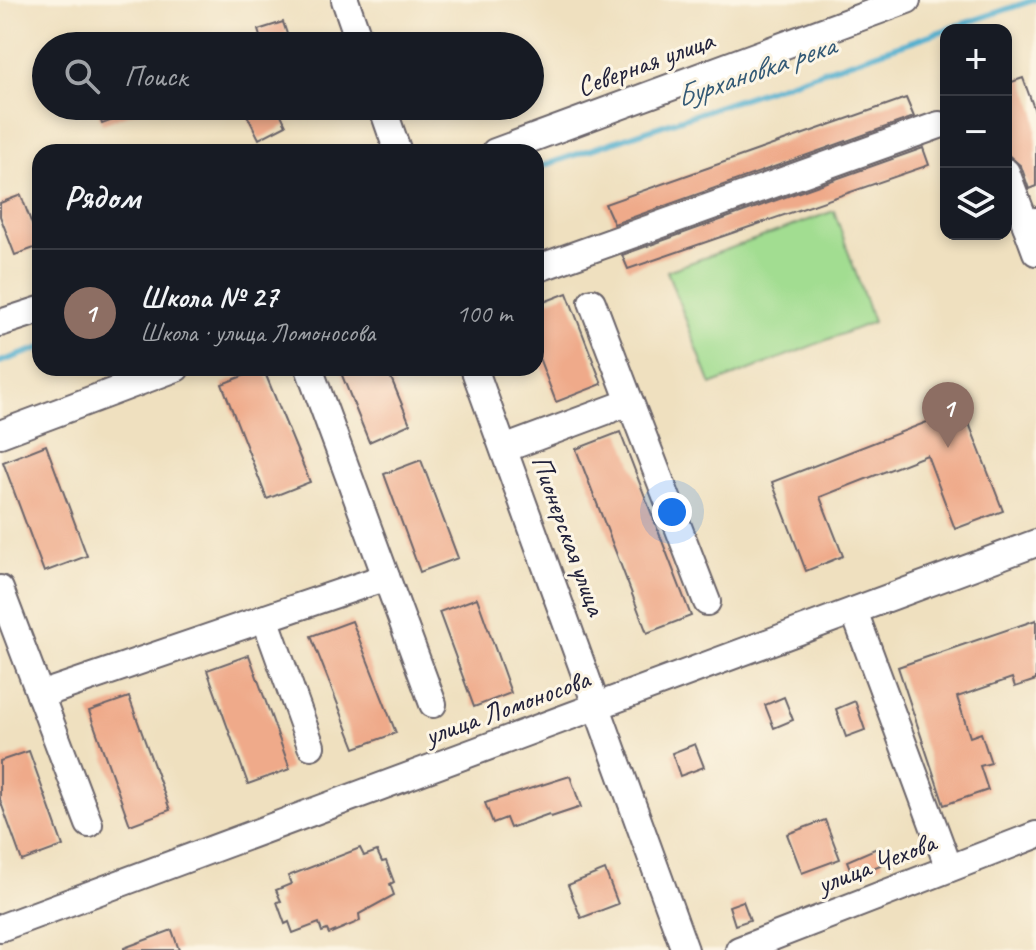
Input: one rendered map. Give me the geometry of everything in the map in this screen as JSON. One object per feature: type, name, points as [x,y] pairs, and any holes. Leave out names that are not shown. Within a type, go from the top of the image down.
[{"type":"street","points":[[345,0],[356,32]]},
{"type":"street","name":"Северная улица","points":[[517,144],[907,0]]},
{"type":"street","points":[[387,120],[395,144]]},
{"type":"street","points":[[544,266],[939,125]]},
{"type":"street","points":[[1012,184],[1031,223],[1036,252]]},
{"type":"street","points":[[592,302],[707,602]]},
{"type":"street","points":[[0,323],[32,313]]},
{"type":"street","points":[[0,434],[155,376]]},
{"type":"street","points":[[312,376],[433,704]]},
{"type":"street","name":"Пионерская улица","points":[[477,376],[685,950]]},
{"type":"street","points":[[504,449],[630,402]]},
{"type":"street","name":"улица Ломоносова","points":[[0,928],[1036,543]]},
{"type":"street","points":[[40,695],[386,577]]},
{"type":"street","points":[[0,589],[89,824]]},
{"type":"street","points":[[854,611],[949,868]]},
{"type":"street","points":[[265,618],[311,746]]},
{"type":"street","name":"улица Чехова","points":[[739,950],[1036,835]]},
{"type":"green space","points":[[834,211],[873,322],[711,385],[667,271]]},
{"type":"building","points":[[283,22],[286,32],[259,32]]},
{"type":"building","points":[[1023,78],[1036,114],[1036,186],[1029,189],[1021,166],[1012,158],[1012,82]]},
{"type":"building","points":[[906,98],[914,117],[614,224],[605,204]]},
{"type":"building","points":[[250,120],[284,120],[286,125],[259,139]]},
{"type":"building","points":[[923,148],[929,165],[628,269],[622,255]]},
{"type":"building","points":[[21,195],[32,225],[32,249],[15,255],[0,216],[0,203]]},
{"type":"building","points":[[567,293],[602,384],[556,402],[544,371],[544,302]]},
{"type":"building","points":[[242,376],[266,376],[310,482],[267,499],[222,384]]},
{"type":"building","points":[[342,376],[390,376],[410,424],[369,442]]},
{"type":"building","points":[[963,408],[1003,511],[955,529],[927,455],[820,497],[843,556],[806,571],[772,482]]},
{"type":"building","points":[[620,432],[691,616],[647,633],[576,449]]},
{"type":"building","points":[[46,445],[87,556],[44,572],[3,462]]},
{"type":"building","points":[[421,460],[458,558],[420,572],[384,474]]},
{"type":"building","points":[[477,598],[511,693],[474,707],[439,612]]},
{"type":"building","points":[[1036,620],[1036,680],[1015,687],[1012,678],[957,697],[970,737],[981,733],[991,763],[980,766],[988,790],[944,805],[898,667]]},
{"type":"building","points":[[352,621],[396,733],[355,748],[311,636]]},
{"type":"building","points":[[249,655],[290,769],[248,784],[207,670]]},
{"type":"building","points":[[129,697],[170,810],[130,825],[89,711]]},
{"type":"building","points":[[784,697],[793,720],[774,728],[765,705]]},
{"type":"building","points":[[855,701],[865,730],[846,737],[836,709]]},
{"type":"building","points":[[695,744],[704,767],[680,776],[672,753]]},
{"type":"building","points":[[29,751],[63,846],[22,861],[0,800],[0,761]]},
{"type":"building","points":[[570,776],[581,807],[510,828],[506,818],[493,823],[485,803]]},
{"type":"building","points":[[825,820],[840,859],[802,873],[787,834]]},
{"type":"building","points":[[360,848],[364,856],[377,851],[382,862],[386,861],[394,882],[390,884],[394,895],[359,914],[360,921],[329,934],[327,930],[322,932],[319,923],[293,933],[289,922],[285,924],[276,890],[291,884],[288,876]]},
{"type":"building","points":[[877,848],[883,864],[853,876],[847,861]]},
{"type":"building","points":[[605,870],[618,904],[581,918],[568,885]]},
{"type":"building","points":[[743,901],[750,920],[735,925],[729,906]]},
{"type":"building","points":[[172,930],[179,950],[124,950],[124,948]]},
{"type":"waterway","name":"Бурхановка река","points":[[544,165],[1034,0]]},
{"type":"waterway","name":"Бурхановка река","points":[[0,362],[32,351]]},
{"type":"place","name":"Школа № 27","points":[[948,448]]}]
